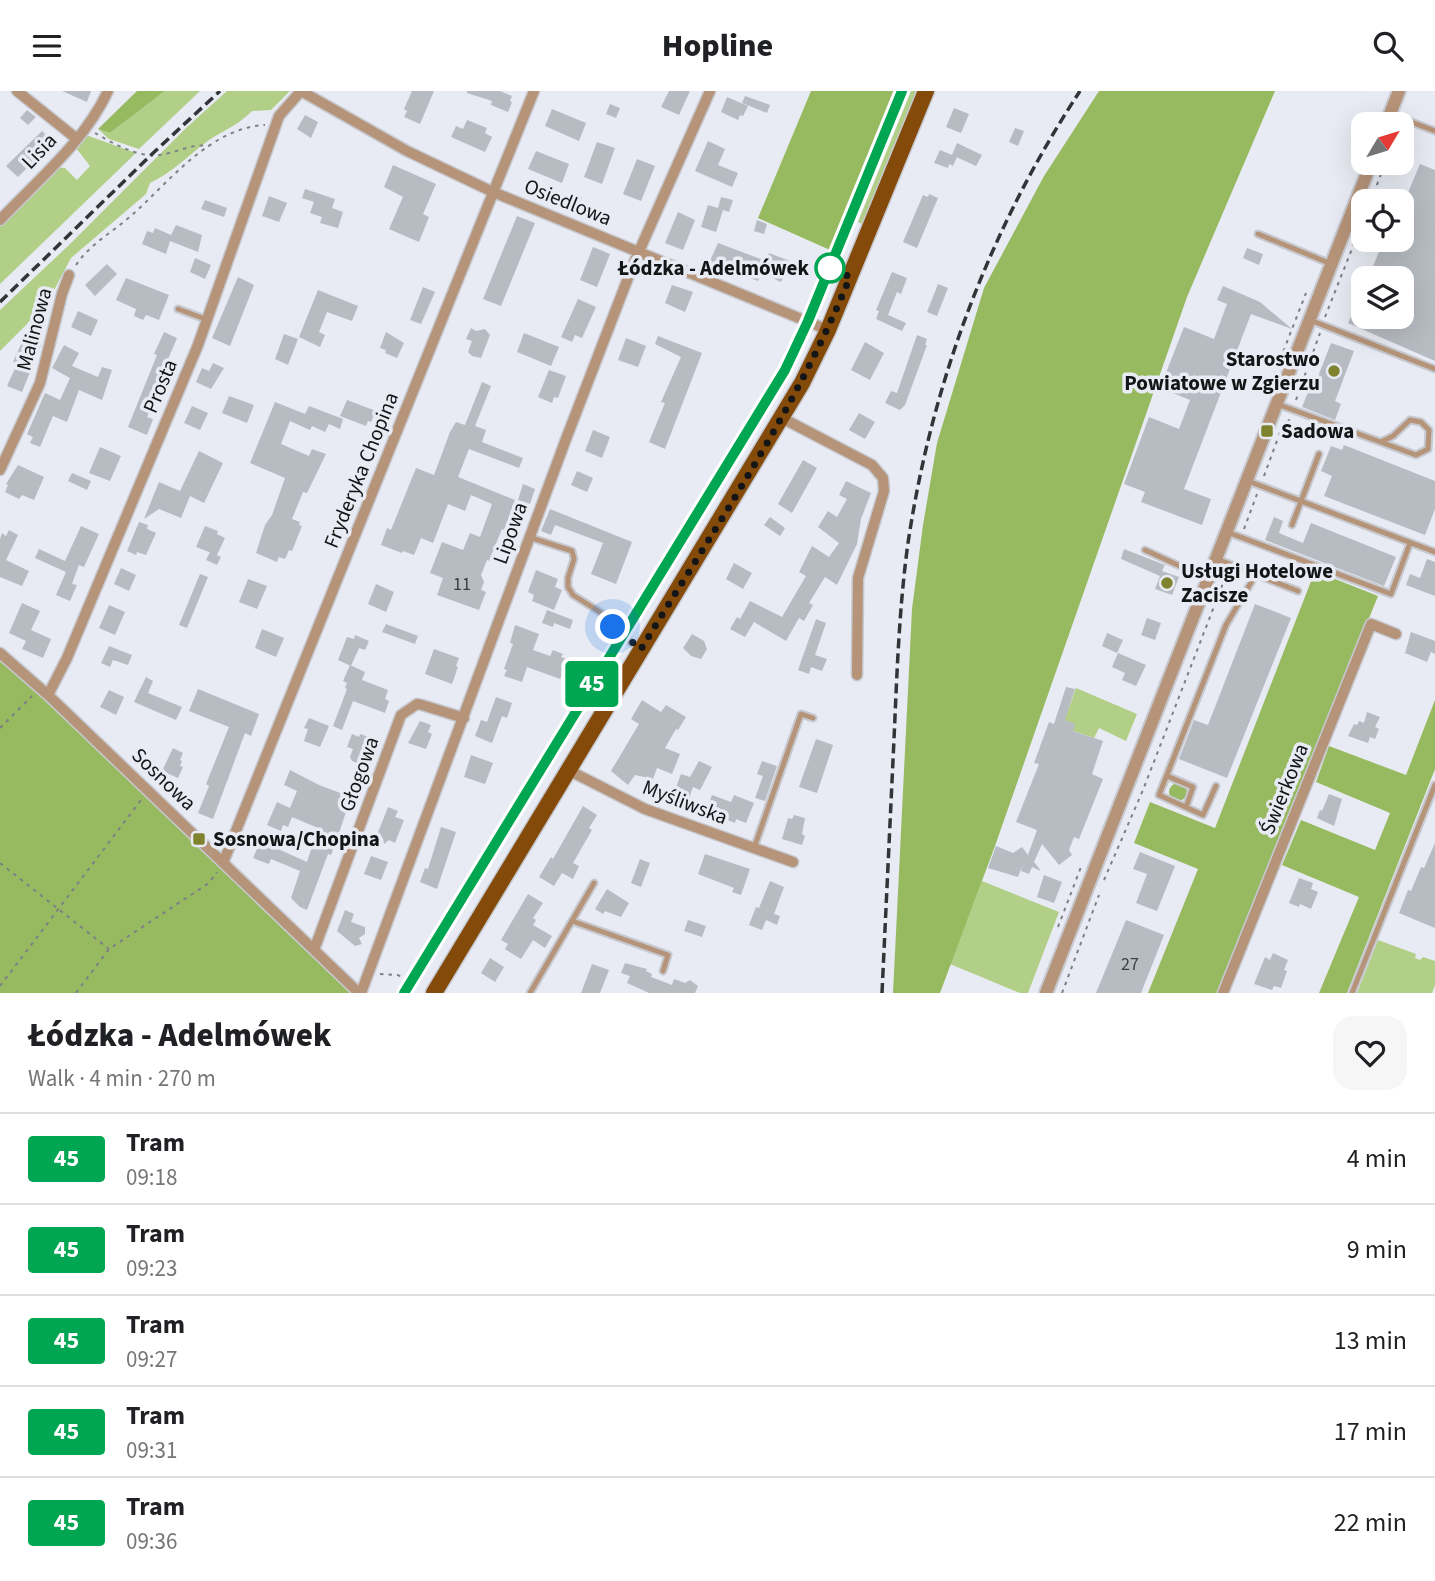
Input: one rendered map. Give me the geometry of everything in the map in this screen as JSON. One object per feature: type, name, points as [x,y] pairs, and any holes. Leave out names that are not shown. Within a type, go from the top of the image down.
[{"type":"main road","points":[[433,993],[782,418],[828,330],[926,91]]},
{"type":"street","name":"Lisia","points":[[17,91],[77,139]]},
{"type":"street","name":"Lisia","points":[[0,220],[77,139],[97,115],[108,91]]},
{"type":"street","name":"Osiedlowa","points":[[301,91],[407,151],[493,192],[828,330]]},
{"type":"street","name":"Prosta","points":[[48,695],[67,658],[208,320],[275,126],[285,107],[301,91]]},
{"type":"street","name":"Fryderyka Chopina","points":[[223,863],[534,91]]},
{"type":"street","name":"Lipowa","points":[[360,993],[529,537],[640,252],[710,91]]},
{"type":"street","points":[[1391,112],[1399,91]]},
{"type":"street","points":[[1046,993],[1227,532],[1254,484],[1277,404],[1316,322],[1332,264],[1366,175]]},
{"type":"street","name":"Malinowa","points":[[0,470],[40,383],[69,275]]},
{"type":"street","points":[[782,418],[872,465],[883,478],[884,491],[858,578],[857,675]]},
{"type":"street","name":"Świerkowa","points":[[1223,993],[1371,624],[1396,634]]},
{"type":"street","name":"Sosnowa","points":[[0,653],[48,695],[360,993]]},
{"type":"street","name":"Głogowa","points":[[314,950],[401,715],[416,704],[464,718]]},
{"type":"street","name":"Myśliwska","points":[[568,770],[632,804],[793,862]]},
{"type":"lane","points":[[1414,126],[1435,131]]},
{"type":"lane","points":[[1258,234],[1332,264]]},
{"type":"lane","points":[[178,309],[208,320]]},
{"type":"lane","points":[[1316,322],[1435,369]]},
{"type":"lane","points":[[1277,404],[1416,455],[1428,449],[1429,430],[1421,422],[1410,420],[1393,436],[1381,442]]},
{"type":"lane","points":[[1292,525],[1319,454]]},
{"type":"lane","points":[[1254,484],[1435,552]]},
{"type":"lane","points":[[1227,532],[1391,594],[1410,543]]},
{"type":"lane","points":[[529,537],[572,551],[574,559],[568,587],[573,595],[611,619],[616,632],[641,649]]},
{"type":"lane","points":[[1145,551],[1209,580]]},
{"type":"lane","points":[[1217,559],[1298,591]]},
{"type":"lane","points":[[1216,786],[1203,815],[1159,795],[1226,625],[1256,574]]},
{"type":"lane","points":[[754,848],[801,714],[814,718]]},
{"type":"lane","points":[[1167,776],[1193,787],[1186,807]]},
{"type":"lane","points":[[1352,993],[1435,785]]},
{"type":"lane","points":[[530,993],[594,883]]},
{"type":"lane","points":[[572,921],[668,955],[663,971]]},
{"type":"path","points":[[69,275],[84,254],[105,234],[131,216],[169,180],[210,147],[238,129],[275,126]]},
{"type":"path","points":[[87,127],[114,143],[155,156],[202,145],[210,147]]},
{"type":"path","points":[[1241,537],[1254,484],[1282,427],[1290,421],[1316,322],[1351,247]]},
{"type":"path","points":[[1062,993],[1230,564]]},
{"type":"path","points":[[0,728],[40,688]]},
{"type":"path","points":[[0,986],[148,791]]},
{"type":"path","points":[[0,863],[109,949]]},
{"type":"path","points":[[76,993],[109,949],[209,883],[223,863]]},
{"type":"path","points":[[368,973],[398,975],[406,981]]},
{"type":"green space","points":[[137,91],[165,91],[110,133],[98,129]]},
{"type":"green space","points":[[165,91],[200,91],[139,149],[109,139],[98,129],[110,133]]},
{"type":"green space","points":[[227,91],[290,91],[271,110],[252,111],[150,183],[146,194],[71,258],[52,294],[0,351],[0,310]]},
{"type":"green space","points":[[811,91],[899,91],[840,238],[835,236],[830,250],[758,218]]},
{"type":"green space","points":[[911,91],[917,91],[862,224],[858,222]]},
{"type":"green space","points":[[1099,91],[1275,91],[1187,297],[995,846],[940,993],[893,993],[912,609],[937,443],[984,288],[1044,176]]},
{"type":"green space","points":[[86,135],[136,153],[0,284],[0,224],[12,216],[54,174],[56,167],[65,168],[77,180],[90,166],[76,148]]},
{"type":"green space","points":[[1315,571],[1378,596],[1217,993],[1148,993],[1198,869],[1134,843],[1150,802],[1215,828]]},
{"type":"green space","points":[[0,661],[41,696],[350,993],[0,993]]},
{"type":"green space","points":[[1076,688],[1137,714],[1126,741],[1099,728],[1094,738],[1062,727]]},
{"type":"green space","points":[[1435,700],[1435,769],[1347,993],[1319,993],[1359,897],[1282,865],[1301,820],[1375,850],[1390,813],[1316,782],[1329,746],[1406,775]]},
{"type":"green space","points":[[1178,783],[1184,786],[1187,792],[1184,798],[1178,801],[1172,798],[1169,792],[1172,786]]},
{"type":"green space","points":[[982,881],[1059,912],[1028,993],[1020,993],[950,964]]},
{"type":"green space","points":[[1378,940],[1416,954],[1415,958],[1420,960],[1423,957],[1435,961],[1435,985],[1432,993],[1357,993]]},
{"type":"building","points":[[62,91],[91,91],[87,102]]},
{"type":"building","points":[[412,91],[434,91],[420,124],[404,117],[407,111],[404,109]]},
{"type":"building","points":[[467,91],[500,91],[512,96],[512,102],[508,112],[491,105],[492,101]]},
{"type":"building","points":[[669,91],[690,91],[679,115],[661,107]]},
{"type":"building","points":[[745,96],[770,105],[767,113],[742,103]]},
{"type":"building","points":[[727,97],[748,106],[738,120],[721,112]]},
{"type":"building","points":[[610,104],[620,108],[616,118],[606,114]]},
{"type":"building","points":[[954,108],[969,114],[961,133],[946,127]]},
{"type":"building","points":[[552,109],[586,123],[579,141],[545,126]]},
{"type":"building","points":[[27,110],[36,117],[28,125],[20,118]]},
{"type":"building","points":[[305,115],[318,122],[311,138],[297,129]]},
{"type":"building","points":[[467,120],[487,128],[485,133],[492,137],[485,152],[451,137],[456,126],[463,129]]},
{"type":"building","points":[[1015,128],[1024,131],[1018,146],[1009,142]]},
{"type":"building","points":[[42,131],[53,142],[18,177],[6,166]]},
{"type":"building","points":[[708,141],[725,149],[718,165],[738,173],[732,187],[695,171]]},
{"type":"building","points":[[597,142],[615,148],[602,184],[584,177]]},
{"type":"building","points":[[957,143],[982,155],[976,166],[952,155]]},
{"type":"building","points":[[940,150],[957,157],[953,166],[949,164],[948,168],[934,163]]},
{"type":"building","points":[[536,151],[569,164],[562,183],[528,169]]},
{"type":"building","points":[[637,159],[655,166],[641,201],[623,194]]},
{"type":"building","points":[[1420,164],[1435,170],[1435,361],[1362,329],[1414,329],[1414,266],[1373,266],[1379,252],[1414,252],[1414,189],[1410,189]]},
{"type":"building","points":[[393,165],[436,184],[423,214],[429,217],[419,242],[389,229],[403,197],[384,187]]},
{"type":"building","points":[[305,189],[335,199],[332,208],[343,212],[338,228],[320,223],[322,217],[310,213],[314,202],[302,198]]},
{"type":"building","points":[[571,192],[582,197],[575,215],[564,211]]},
{"type":"building","points":[[929,194],[938,198],[917,248],[903,242],[923,195],[928,197]]},
{"type":"building","points":[[269,196],[287,203],[279,222],[262,216]]},
{"type":"building","points":[[721,197],[733,200],[729,212],[723,210],[716,232],[701,227],[708,205],[718,208]]},
{"type":"building","points":[[205,200],[227,208],[224,217],[201,209]]},
{"type":"building","points":[[678,212],[695,220],[683,250],[665,243]]},
{"type":"building","points":[[517,216],[535,223],[501,306],[483,299]]},
{"type":"building","points":[[757,220],[767,224],[764,234],[754,231]]},
{"type":"building","points":[[176,225],[202,235],[198,252],[170,241],[166,254],[142,244],[147,231],[153,233],[155,228],[171,235]]},
{"type":"building","points":[[718,243],[766,261],[769,253],[790,261],[781,282],[761,273],[758,281],[709,263]]},
{"type":"building","points":[[593,247],[610,254],[597,287],[580,280]]},
{"type":"building","points":[[1247,248],[1263,254],[1259,265],[1243,258]]},
{"type":"building","points":[[195,258],[211,265],[205,279],[190,272]]},
{"type":"building","points":[[107,264],[117,274],[95,296],[85,285]]},
{"type":"building","points":[[892,272],[907,278],[901,294],[897,292],[888,315],[906,323],[902,331],[876,319],[879,311],[876,310]]},
{"type":"building","points":[[238,277],[254,285],[230,346],[212,338]]},
{"type":"building","points":[[126,278],[169,295],[159,320],[146,315],[143,320],[134,316],[136,309],[116,300]]},
{"type":"building","points":[[938,284],[948,288],[937,316],[927,312]]},
{"type":"building","points":[[672,285],[693,292],[685,312],[665,303]]},
{"type":"building","points":[[1223,286],[1260,302],[1292,329],[1251,314],[1184,489],[1211,499],[1202,525],[1141,502],[1145,492],[1124,484],[1149,417],[1179,429],[1190,400],[1160,388],[1184,327],[1214,339],[1227,304],[1217,300]]},
{"type":"building","points":[[423,287],[435,292],[421,324],[410,320]]},
{"type":"building","points":[[318,290],[358,306],[352,321],[327,312],[319,332],[325,335],[320,347],[299,337]]},
{"type":"building","points":[[578,299],[596,307],[582,338],[575,335],[572,342],[561,337]]},
{"type":"building","points":[[78,311],[98,320],[91,336],[71,327]]},
{"type":"building","points":[[471,328],[476,331],[485,329],[490,335],[481,358],[468,352],[472,341],[466,339]]},
{"type":"building","points":[[27,331],[41,345],[22,392],[7,386],[17,364],[13,362]]},
{"type":"building","points":[[164,332],[177,338],[147,417],[153,419],[147,435],[128,427]]},
{"type":"building","points":[[386,332],[404,343],[397,358],[380,348]]},
{"type":"building","points":[[524,333],[559,347],[551,366],[517,352]]},
{"type":"building","points":[[284,334],[298,339],[288,365],[275,359]]},
{"type":"building","points":[[917,335],[927,339],[927,345],[905,405],[900,410],[885,403],[891,391],[897,393]]},
{"type":"building","points":[[658,336],[702,353],[665,449],[649,442],[665,403],[661,402],[681,357],[655,344]]},
{"type":"building","points":[[626,338],[646,346],[638,367],[618,360]]},
{"type":"building","points":[[865,342],[884,353],[870,380],[851,370]]},
{"type":"building","name":"Starostwo Powiatowe w Zgierzu","points":[[1331,343],[1354,351],[1335,401],[1341,404],[1335,420],[1302,407],[1309,390],[1312,392]]},
{"type":"building","points":[[64,345],[79,353],[72,366],[98,377],[102,367],[112,370],[102,400],[79,390],[67,422],[53,416],[40,447],[30,443],[33,437],[27,434],[45,393],[60,400],[70,378],[52,368]]},
{"type":"building","points":[[213,363],[224,368],[211,389],[196,382],[202,368],[209,371]]},
{"type":"building","points":[[549,370],[566,376],[558,398],[554,397],[552,403],[538,397]]},
{"type":"building","points":[[482,382],[491,386],[475,426],[486,430],[482,442],[523,458],[519,468],[469,449],[458,477],[515,500],[504,530],[502,529],[481,575],[484,582],[481,590],[486,592],[479,610],[437,595],[443,578],[430,573],[442,542],[463,550],[470,533],[480,537],[492,504],[471,495],[465,511],[448,504],[433,543],[421,538],[414,555],[381,545],[387,528],[391,530],[416,468],[434,475],[450,432],[456,422],[465,425]]},
{"type":"building","points":[[229,396],[254,405],[247,423],[222,413]]},
{"type":"building","points":[[347,400],[376,411],[371,422],[368,421],[366,426],[340,416]]},
{"type":"building","points":[[275,402],[305,414],[309,406],[343,419],[340,429],[329,424],[325,432],[312,426],[310,430],[290,421],[281,444],[309,456],[312,449],[326,454],[307,493],[303,492],[292,519],[300,522],[299,525],[302,526],[292,551],[289,550],[285,559],[279,557],[277,562],[256,553],[285,478],[250,463]]},
{"type":"building","points":[[192,406],[208,413],[200,430],[184,423]]},
{"type":"building","points":[[859,413],[875,422],[865,439],[849,430]]},
{"type":"building","points":[[593,430],[610,437],[602,458],[585,451]]},
{"type":"building","points":[[1344,445],[1435,481],[1435,509],[1425,535],[1324,496],[1332,476],[1321,471],[1331,446],[1342,450]]},
{"type":"building","points":[[100,447],[121,456],[110,481],[89,473]]},
{"type":"building","points":[[199,451],[223,463],[204,503],[190,496],[181,518],[159,509],[144,519],[159,482],[180,491]]},
{"type":"building","points":[[803,460],[817,468],[792,513],[778,504]]},
{"type":"building","points":[[18,465],[44,477],[34,500],[22,495],[19,499],[5,492],[8,485],[6,484]]},
{"type":"building","points":[[577,471],[593,478],[587,492],[571,485]]},
{"type":"building","points":[[72,473],[91,481],[87,490],[68,481]]},
{"type":"building","points":[[846,481],[871,493],[861,519],[857,544],[837,585],[825,577],[809,603],[813,605],[804,621],[799,618],[786,641],[754,622],[745,637],[730,629],[737,617],[740,619],[750,601],[782,617],[806,576],[799,572],[812,546],[829,557],[839,543],[818,527],[828,511],[837,517],[847,499],[839,495]]},
{"type":"building","points":[[523,484],[535,489],[530,504],[518,500]]},
{"type":"building","points":[[550,509],[632,542],[616,584],[591,574],[603,543],[555,525],[551,535],[541,531]]},
{"type":"building","points":[[770,517],[785,528],[780,536],[764,525]]},
{"type":"building","points":[[1274,517],[1283,521],[1279,533],[1303,543],[1311,523],[1396,557],[1384,586],[1265,540]]},
{"type":"building","points":[[139,522],[148,525],[147,529],[156,533],[146,555],[127,551]]},
{"type":"building","points":[[81,526],[99,534],[84,567],[79,565],[72,584],[77,585],[70,601],[56,595],[66,572],[35,558],[39,549],[65,561]]},
{"type":"building","points":[[205,526],[218,531],[217,534],[225,538],[217,555],[196,547]]},
{"type":"building","points":[[9,530],[18,535],[6,560],[29,571],[22,586],[0,577],[0,539],[2,533],[6,536]]},
{"type":"building","points":[[1124,549],[1165,565],[1162,571],[1179,577],[1172,595],[1155,589],[1160,576],[1121,559]]},
{"type":"building","points":[[210,552],[221,557],[217,565],[206,560]]},
{"type":"building","points":[[1427,559],[1435,562],[1435,596],[1406,585],[1410,574],[1420,578]]},
{"type":"building","points":[[734,563],[752,573],[743,589],[726,579]]},
{"type":"building","points":[[121,568],[136,575],[129,591],[114,584]]},
{"type":"building","points":[[536,570],[558,579],[555,587],[562,590],[554,610],[532,601],[534,595],[528,592]]},
{"type":"building","points":[[200,574],[208,577],[187,628],[179,625]]},
{"type":"building","points":[[248,579],[267,586],[257,609],[239,602]]},
{"type":"building","points":[[376,584],[394,592],[386,612],[368,604]]},
{"type":"building","points":[[22,603],[40,611],[31,630],[51,639],[43,658],[22,649],[26,641],[9,633]]},
{"type":"building","points":[[1255,604],[1291,618],[1227,778],[1179,759],[1194,720],[1208,725]]},
{"type":"building","points":[[109,605],[125,612],[115,635],[99,628]]},
{"type":"building","points":[[547,610],[573,620],[570,629],[554,623],[553,627],[542,623]]},
{"type":"building","points":[[1147,618],[1161,623],[1155,640],[1141,635]]},
{"type":"building","points":[[816,619],[826,623],[815,655],[827,659],[822,671],[811,667],[809,674],[798,670]]},
{"type":"building","points":[[386,624],[418,636],[415,644],[382,632]]},
{"type":"building","points":[[515,625],[539,634],[533,650],[550,656],[553,650],[563,654],[561,657],[575,662],[571,672],[564,670],[560,679],[527,667],[522,682],[504,676]]},
{"type":"building","points":[[262,629],[284,638],[276,657],[255,648]]},
{"type":"building","points":[[1411,632],[1435,641],[1435,654],[1431,652],[1427,662],[1405,653]]},
{"type":"building","points":[[1107,633],[1123,640],[1117,653],[1102,646]]},
{"type":"building","points":[[692,634],[704,641],[707,649],[701,659],[691,656],[683,648]]},
{"type":"building","points":[[355,635],[369,641],[365,650],[359,648],[351,666],[338,660],[347,637],[354,639]]},
{"type":"building","points":[[109,646],[132,655],[128,665],[113,660],[110,667],[101,663]]},
{"type":"building","points":[[434,649],[459,658],[452,684],[425,674]]},
{"type":"building","points":[[1118,653],[1146,665],[1136,686],[1122,680],[1125,673],[1112,667]]},
{"type":"building","points":[[350,665],[365,672],[362,680],[388,690],[385,699],[389,701],[385,713],[353,701],[342,730],[333,726],[347,689],[347,683],[343,681]]},
{"type":"building","points":[[146,677],[153,681],[148,693],[182,707],[176,720],[134,702]]},
{"type":"building","points":[[1066,687],[1075,689],[1065,720],[1075,724],[1073,731],[1103,741],[1092,774],[1103,779],[1079,839],[1074,837],[1069,850],[1072,855],[1059,865],[1042,844],[1034,862],[1041,871],[1032,867],[1029,874],[1021,871],[1023,864],[1018,877],[988,868],[996,846],[1013,853],[1022,847],[1028,855],[1037,830],[1016,822],[1039,764],[1034,763],[1049,722],[1054,724]]},
{"type":"building","points":[[198,689],[259,714],[251,736],[245,733],[213,819],[198,813],[209,786],[206,784],[229,727],[189,711]]},
{"type":"building","points":[[109,690],[124,697],[116,715],[100,707]]},
{"type":"building","points":[[496,697],[512,703],[507,718],[502,716],[492,743],[475,736],[481,720],[487,722]]},
{"type":"building","points":[[642,700],[661,712],[666,705],[686,717],[665,748],[680,754],[672,774],[657,768],[653,779],[635,775],[628,785],[611,771],[639,724],[631,719]]},
{"type":"building","points":[[1367,712],[1380,717],[1375,727],[1379,729],[1375,739],[1370,737],[1368,743],[1348,736],[1354,724],[1357,725],[1359,721],[1364,723]]},
{"type":"building","points":[[309,718],[329,726],[320,747],[304,741],[308,729],[304,728]]},
{"type":"building","points":[[420,721],[431,725],[428,732],[432,734],[426,749],[408,743]]},
{"type":"building","points":[[352,734],[372,738],[364,766],[352,761],[350,757],[353,749],[347,747]]},
{"type":"building","points":[[816,739],[833,745],[817,793],[799,787]]},
{"type":"building","points":[[173,748],[183,753],[180,766],[183,767],[178,778],[162,771]]},
{"type":"building","points":[[471,755],[493,763],[485,784],[464,777]]},
{"type":"building","points":[[699,761],[712,767],[700,790],[693,787],[687,804],[672,798],[681,774],[690,777]]},
{"type":"building","points":[[762,761],[777,766],[765,801],[755,798],[763,776],[757,774]]},
{"type":"building","points":[[290,770],[351,797],[331,855],[328,854],[307,910],[291,898],[300,871],[271,859],[269,864],[253,858],[259,844],[266,847],[267,844],[307,862],[318,828],[292,817],[288,827],[283,825],[281,831],[267,825],[277,802],[290,808],[297,791],[284,785]]},
{"type":"building","points":[[1329,794],[1342,799],[1334,826],[1317,818]]},
{"type":"building","points":[[712,795],[731,802],[734,795],[754,803],[746,823],[736,819],[735,823],[706,811]]},
{"type":"building","points":[[583,806],[597,815],[589,828],[592,830],[573,863],[579,866],[573,879],[562,873],[554,886],[539,877],[551,857],[553,859]]},
{"type":"building","points":[[388,807],[398,811],[395,817],[404,820],[395,843],[389,840],[384,844],[383,838],[377,835]]},
{"type":"building","points":[[794,815],[805,818],[802,845],[782,839],[788,818],[792,819]]},
{"type":"building","points":[[441,827],[456,832],[437,889],[420,882],[425,868],[428,869]]},
{"type":"building","points":[[1435,843],[1435,928],[1399,913],[1408,890],[1411,891]]},
{"type":"building","points":[[1140,852],[1175,866],[1157,911],[1136,903],[1147,874],[1133,869]]},
{"type":"building","points":[[705,854],[750,869],[741,895],[732,892],[734,888],[698,874]]},
{"type":"building","points":[[371,856],[388,862],[381,880],[364,874]]},
{"type":"building","points":[[640,859],[650,863],[641,887],[631,883]]},
{"type":"building","points":[[1044,875],[1062,882],[1054,903],[1037,897]]},
{"type":"building","points":[[1299,878],[1313,883],[1311,889],[1318,892],[1311,909],[1289,903]]},
{"type":"building","points":[[770,881],[784,887],[774,914],[780,916],[777,925],[766,920],[762,930],[749,925]]},
{"type":"building","points":[[607,889],[629,903],[621,917],[605,911],[603,914],[595,909]]},
{"type":"building","points":[[528,894],[543,903],[533,918],[536,920],[533,925],[552,936],[545,948],[533,940],[521,959],[505,949],[508,944],[501,940]]},
{"type":"building","points":[[345,910],[354,914],[351,922],[365,927],[365,934],[359,938],[362,944],[355,946],[337,931]]},
{"type":"building","points":[[688,920],[706,926],[702,937],[684,931]]},
{"type":"building","points":[[1126,920],[1164,935],[1141,993],[1096,993]]},
{"type":"building","points":[[1273,953],[1288,960],[1281,988],[1274,986],[1272,990],[1254,984],[1265,957],[1270,960]]},
{"type":"building","points":[[490,958],[504,967],[495,982],[481,973]]},
{"type":"building","points":[[625,963],[647,969],[646,971],[652,974],[651,977],[672,985],[674,979],[685,983],[690,980],[698,986],[695,993],[649,993],[627,983],[630,976],[621,973]]},
{"type":"building","points":[[592,964],[609,970],[600,993],[581,993]]},
{"type":"tram line","points":[[404,993],[784,370],[808,321],[902,91]]},
{"type":"tram line","name":"45","points":[[404,993],[785,370],[808,321],[902,91]]},
{"type":"railway","points":[[0,302],[220,91]]},
{"type":"railway","points":[[882,993],[900,616],[908,543],[919,483],[932,424],[969,308],[1019,197],[1080,91]]},
{"type":"place","name":"Łódzka - Adelmówek","points":[[830,268]]},
{"type":"place","name":"Starostwo Powiatowe w Zgierzu","points":[[1334,371]]},
{"type":"place","name":"Sadowa","points":[[1267,431]]},
{"type":"place","name":"Usługi Hotelowe Zacisze","points":[[1167,583]]},
{"type":"place","name":"Sosnowa/Chopina","points":[[199,839]]},
{"type":"route","points":[[613,627],[621,636],[641,649],[770,437],[819,350],[850,277],[830,268]]}]
